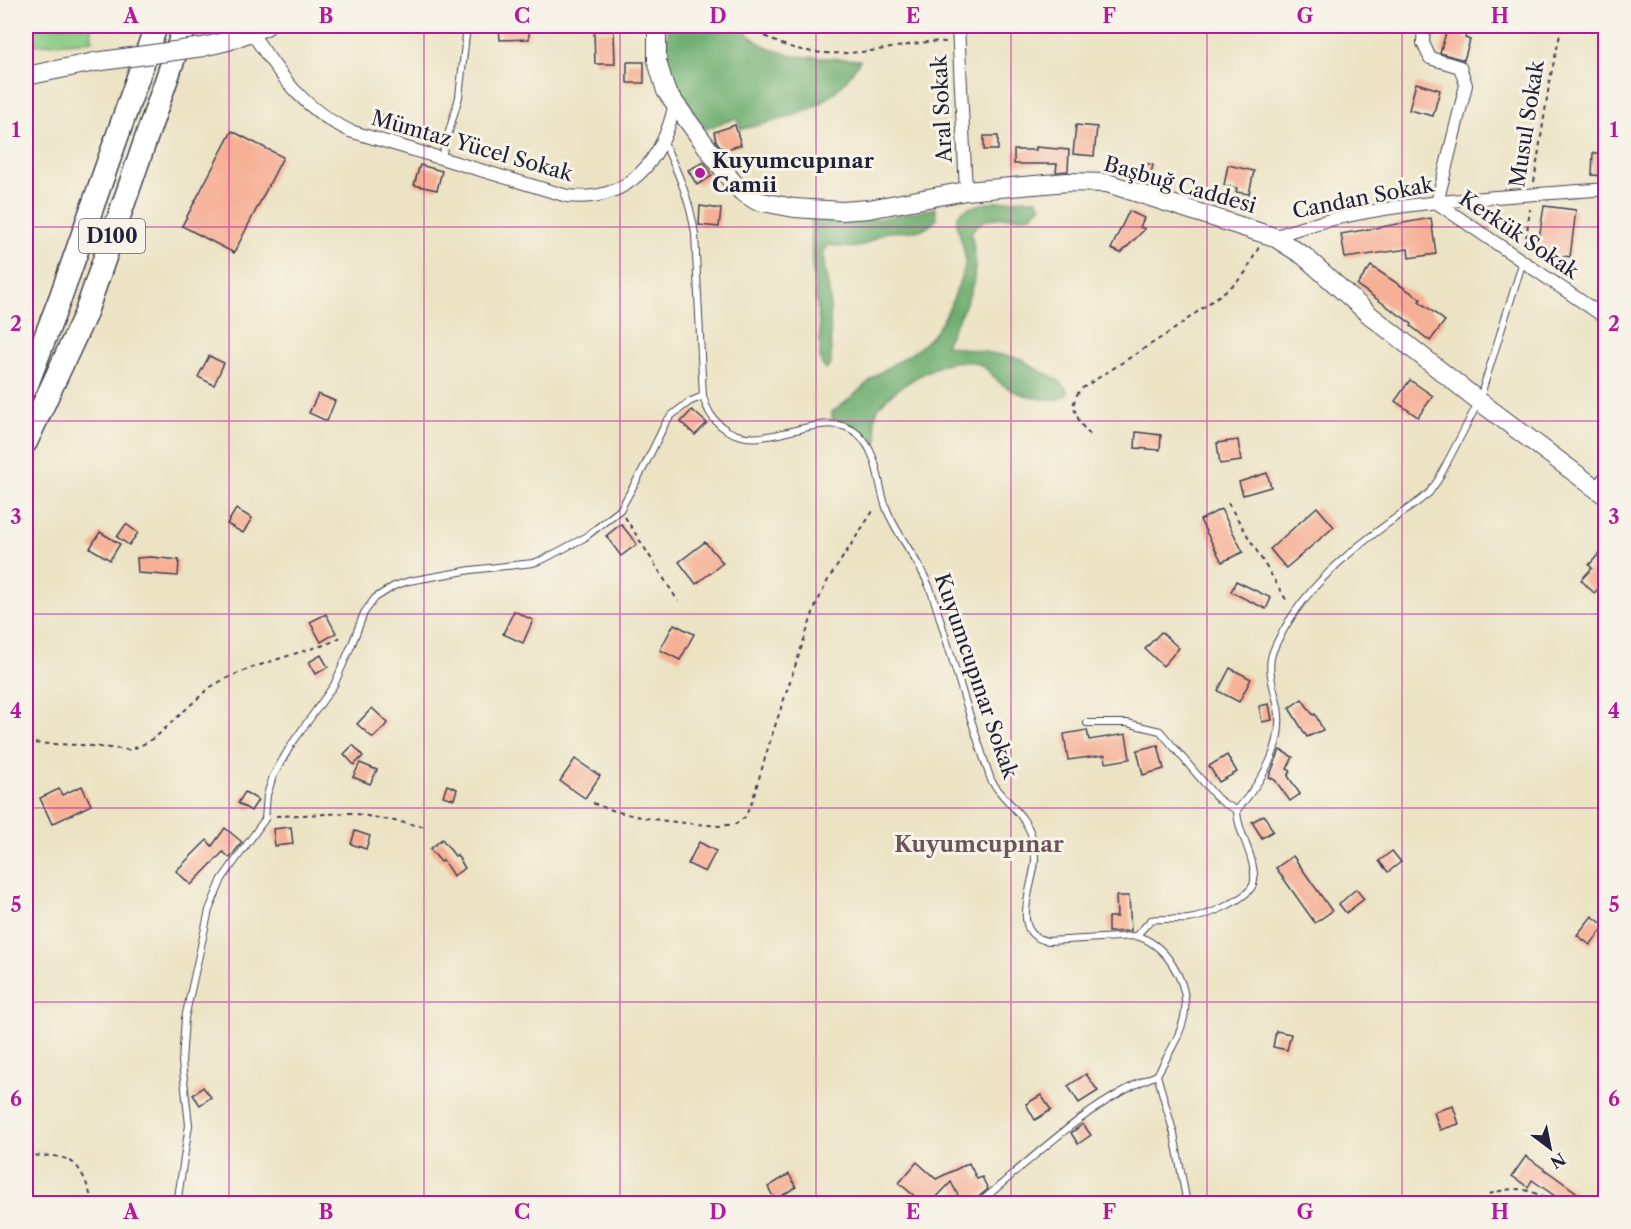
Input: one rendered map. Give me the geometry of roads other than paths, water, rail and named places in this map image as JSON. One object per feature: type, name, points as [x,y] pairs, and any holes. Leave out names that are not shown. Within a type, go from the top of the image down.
[{"type":"highway","name":"D100","points":[[26,387],[62,296],[156,26]]},
{"type":"highway","name":"D100","points":[[26,442],[85,315],[185,26]]},
{"type":"street","name":"Başbuğ Caddesi","points":[[657,26],[656,42],[661,77],[666,91],[731,180],[741,191],[758,201],[794,208],[842,211],[869,209],[966,191],[1068,182],[1107,183],[1270,235],[1304,256],[1371,316],[1479,401],[1600,491]]},
{"type":"street","name":"Aral Sokak","points":[[958,26],[966,191]]},
{"type":"street","name":"Kerkük Sokak","points":[[1425,26],[1423,43],[1430,58],[1460,68],[1466,86],[1437,203],[1605,318]]},
{"type":"street","name":"Mümtaz Yücel Sokak","points":[[258,29],[276,69],[303,102],[330,122],[350,131],[567,196],[590,197],[614,191],[629,184],[643,171],[663,140],[672,120],[675,103]]},
{"type":"street","points":[[26,76],[95,62],[203,47],[258,29]]},
{"type":"street","name":"Candan Sokak","points":[[1270,235],[1316,223],[1437,203],[1605,189]]},
{"type":"lane","points":[[441,159],[459,97],[467,26]]},
{"type":"lane","name":"Kuyumcupınar Sokak","points":[[663,140],[687,194],[693,223],[703,396],[709,413],[717,422],[737,436],[762,437],[832,424],[853,430],[872,451],[882,497],[891,520],[913,554],[929,587],[991,780],[1031,834],[1035,859],[1024,914],[1028,928],[1035,936],[1048,941],[1136,936]]},
{"type":"lane","points":[[978,1203],[1072,1125],[1127,1088],[1157,1075],[1182,1024],[1186,1000],[1185,990],[1168,958],[1151,942],[1136,936],[1151,920],[1188,919],[1213,913],[1252,886],[1253,868],[1237,818],[1237,810],[1266,770],[1278,738],[1279,710],[1270,665],[1274,647],[1295,612],[1315,586],[1337,564],[1429,493],[1449,462],[1479,401],[1523,260]]},
{"type":"lane","points":[[177,1203],[189,1125],[182,1062],[185,1018],[209,910],[222,879],[265,819],[268,789],[273,776],[291,745],[334,685],[360,620],[375,598],[394,586],[409,581],[471,570],[519,565],[544,559],[584,538],[621,509],[666,422],[679,408],[703,396]]},
{"type":"lane","points":[[1600,491],[1605,471]]},
{"type":"lane","points":[[1087,723],[1127,723],[1160,731],[1217,798],[1237,810]]},
{"type":"lane","points":[[1157,1075],[1174,1134],[1187,1203]]},
{"type":"place","name":"Kuyumcupınar Camii","points":[[700,173]]},
{"type":"district","name":"Kuyumcupınar","points":[[979,844]]}]
